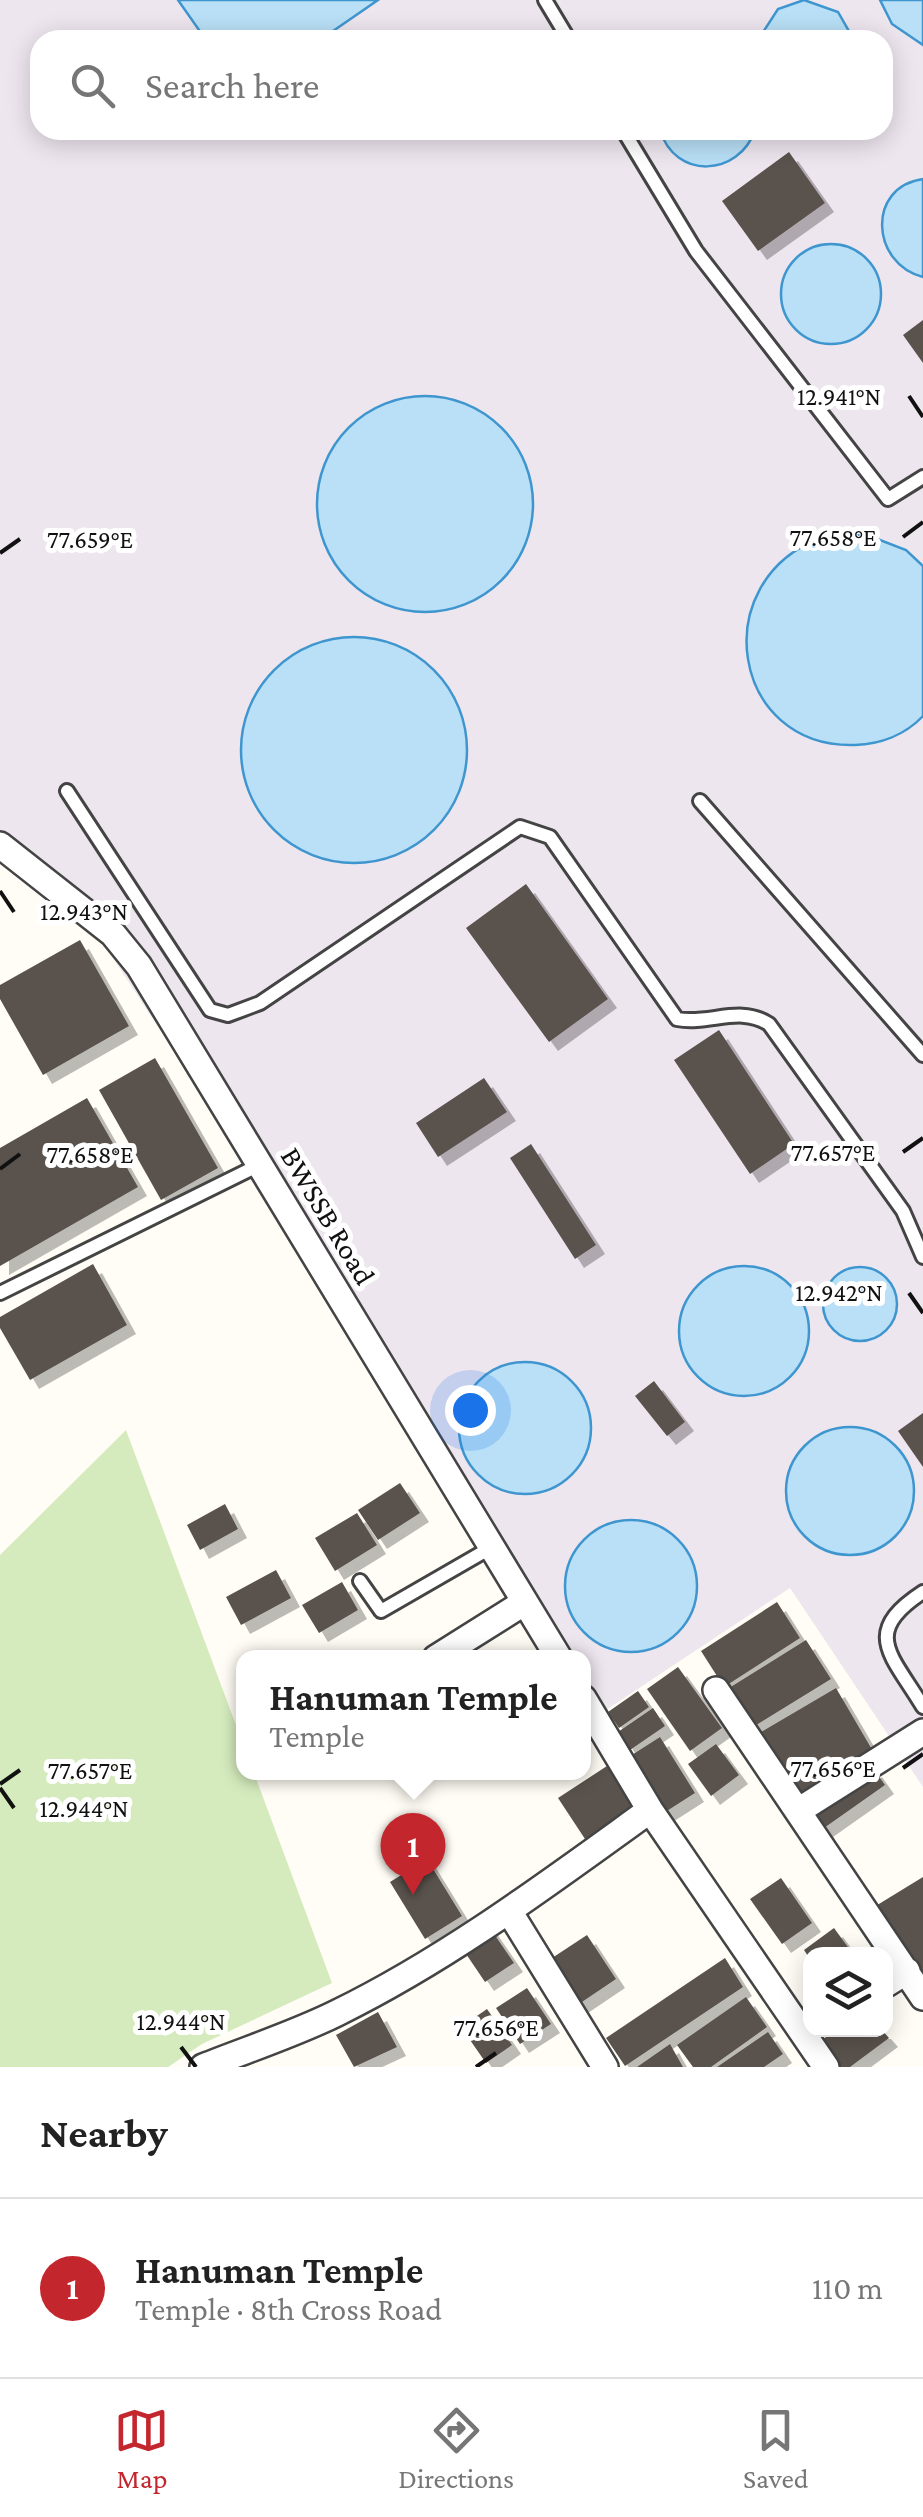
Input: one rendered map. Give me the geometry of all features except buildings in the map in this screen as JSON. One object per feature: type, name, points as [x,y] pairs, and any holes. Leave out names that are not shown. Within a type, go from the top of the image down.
[{"type":"street","name":"BWSSB Road","points":[[0,846],[113,934],[130,956],[553,1650]]},
{"type":"street","points":[[449,1650],[525,1602]]},
{"type":"street","points":[[716,1690],[798,1811],[896,1978],[923,1997]]},
{"type":"street","points":[[591,1711],[650,1810],[803,2023]]},
{"type":"street","points":[[798,1811],[923,1732]]},
{"type":"street","points":[[203,2067],[337,2013],[509,1911],[650,1810]]},
{"type":"street","points":[[509,1911],[604,2067]]},
{"type":"street","points":[[812,2037],[826,2067]]},
{"type":"lane","points":[[545,0],[563,30]]},
{"type":"lane","points":[[629,140],[696,251],[888,499],[923,477]]},
{"type":"lane","points":[[67,791],[210,1010],[228,1014],[260,1003],[520,826],[550,837],[677,1019],[696,1022],[746,1013],[769,1024],[903,1211],[923,1257]]},
{"type":"lane","points":[[700,801],[923,1054]]},
{"type":"lane","points":[[0,1293],[259,1165]]},
{"type":"lane","points":[[360,1581],[381,1611],[492,1547]]},
{"type":"lane","points":[[923,1592],[896,1610],[887,1623],[886,1635],[923,1706]]},
{"type":"shaded area","points":[[0,0],[923,0],[923,1787],[790,1588],[606,1710],[591,1687],[591,1650],[567,1650],[105,946],[0,864]]},
{"type":"green space","points":[[126,1430],[236,1725],[236,1780],[257,1780],[332,1983],[202,2044],[168,2067],[0,2067],[0,1555]]},
{"type":"water","points":[[178,0],[378,0],[334,30],[199,30]]},
{"type":"water","points":[[804,0],[838,12],[848,30],[764,30],[778,9]]},
{"type":"water","points":[[880,0],[923,0],[923,45],[892,24]]},
{"type":"water","points":[[665,140],[750,140],[736,157],[707,166],[679,158]]},
{"type":"water","points":[[923,179],[923,277],[893,257],[882,226],[884,210],[892,196],[905,185]]},
{"type":"water","points":[[831,244],[850,248],[866,259],[877,275],[881,294],[877,313],[866,329],[850,340],[831,344],[812,340],[796,329],[785,313],[781,294],[785,275],[796,259],[812,248]]},
{"type":"water","points":[[425,396],[466,404],[501,428],[525,463],[533,504],[525,545],[501,580],[466,604],[425,612],[384,604],[349,580],[325,545],[317,504],[325,463],[349,428],[384,404]]},
{"type":"water","points":[[867,535],[906,550],[923,566],[923,716],[900,733],[874,743],[855,745],[813,739],[781,720],[759,693],[748,659],[748,623],[760,589],[784,559],[821,538]]},
{"type":"water","points":[[354,637],[397,646],[434,670],[458,707],[467,750],[458,793],[434,830],[397,854],[354,863],[311,854],[274,830],[250,793],[241,750],[250,707],[274,670],[311,646]]},
{"type":"water","points":[[744,1266],[769,1271],[790,1285],[804,1306],[809,1331],[804,1356],[790,1377],[769,1391],[744,1396],[719,1391],[698,1377],[684,1356],[679,1331],[684,1306],[698,1285],[719,1271]]},
{"type":"water","points":[[860,1267],[886,1278],[897,1304],[886,1330],[860,1341],[834,1330],[823,1304],[834,1278]]},
{"type":"water","points":[[525,1362],[550,1367],[571,1382],[586,1403],[591,1428],[586,1453],[571,1474],[550,1489],[525,1494],[500,1489],[479,1474],[464,1453],[459,1428],[464,1403],[479,1382],[500,1367]]},
{"type":"water","points":[[850,1427],[875,1432],[895,1446],[909,1466],[914,1491],[909,1516],[895,1536],[875,1550],[850,1555],[825,1550],[805,1536],[791,1516],[786,1491],[791,1466],[805,1446],[825,1432]]},
{"type":"water","points":[[631,1520],[656,1525],[678,1539],[692,1561],[697,1586],[692,1611],[678,1633],[656,1647],[631,1652],[606,1647],[584,1633],[570,1611],[565,1586],[570,1561],[584,1539],[606,1525]]},
{"type":"place","name":"Hanuman Temple","points":[[413,1895]]}]
